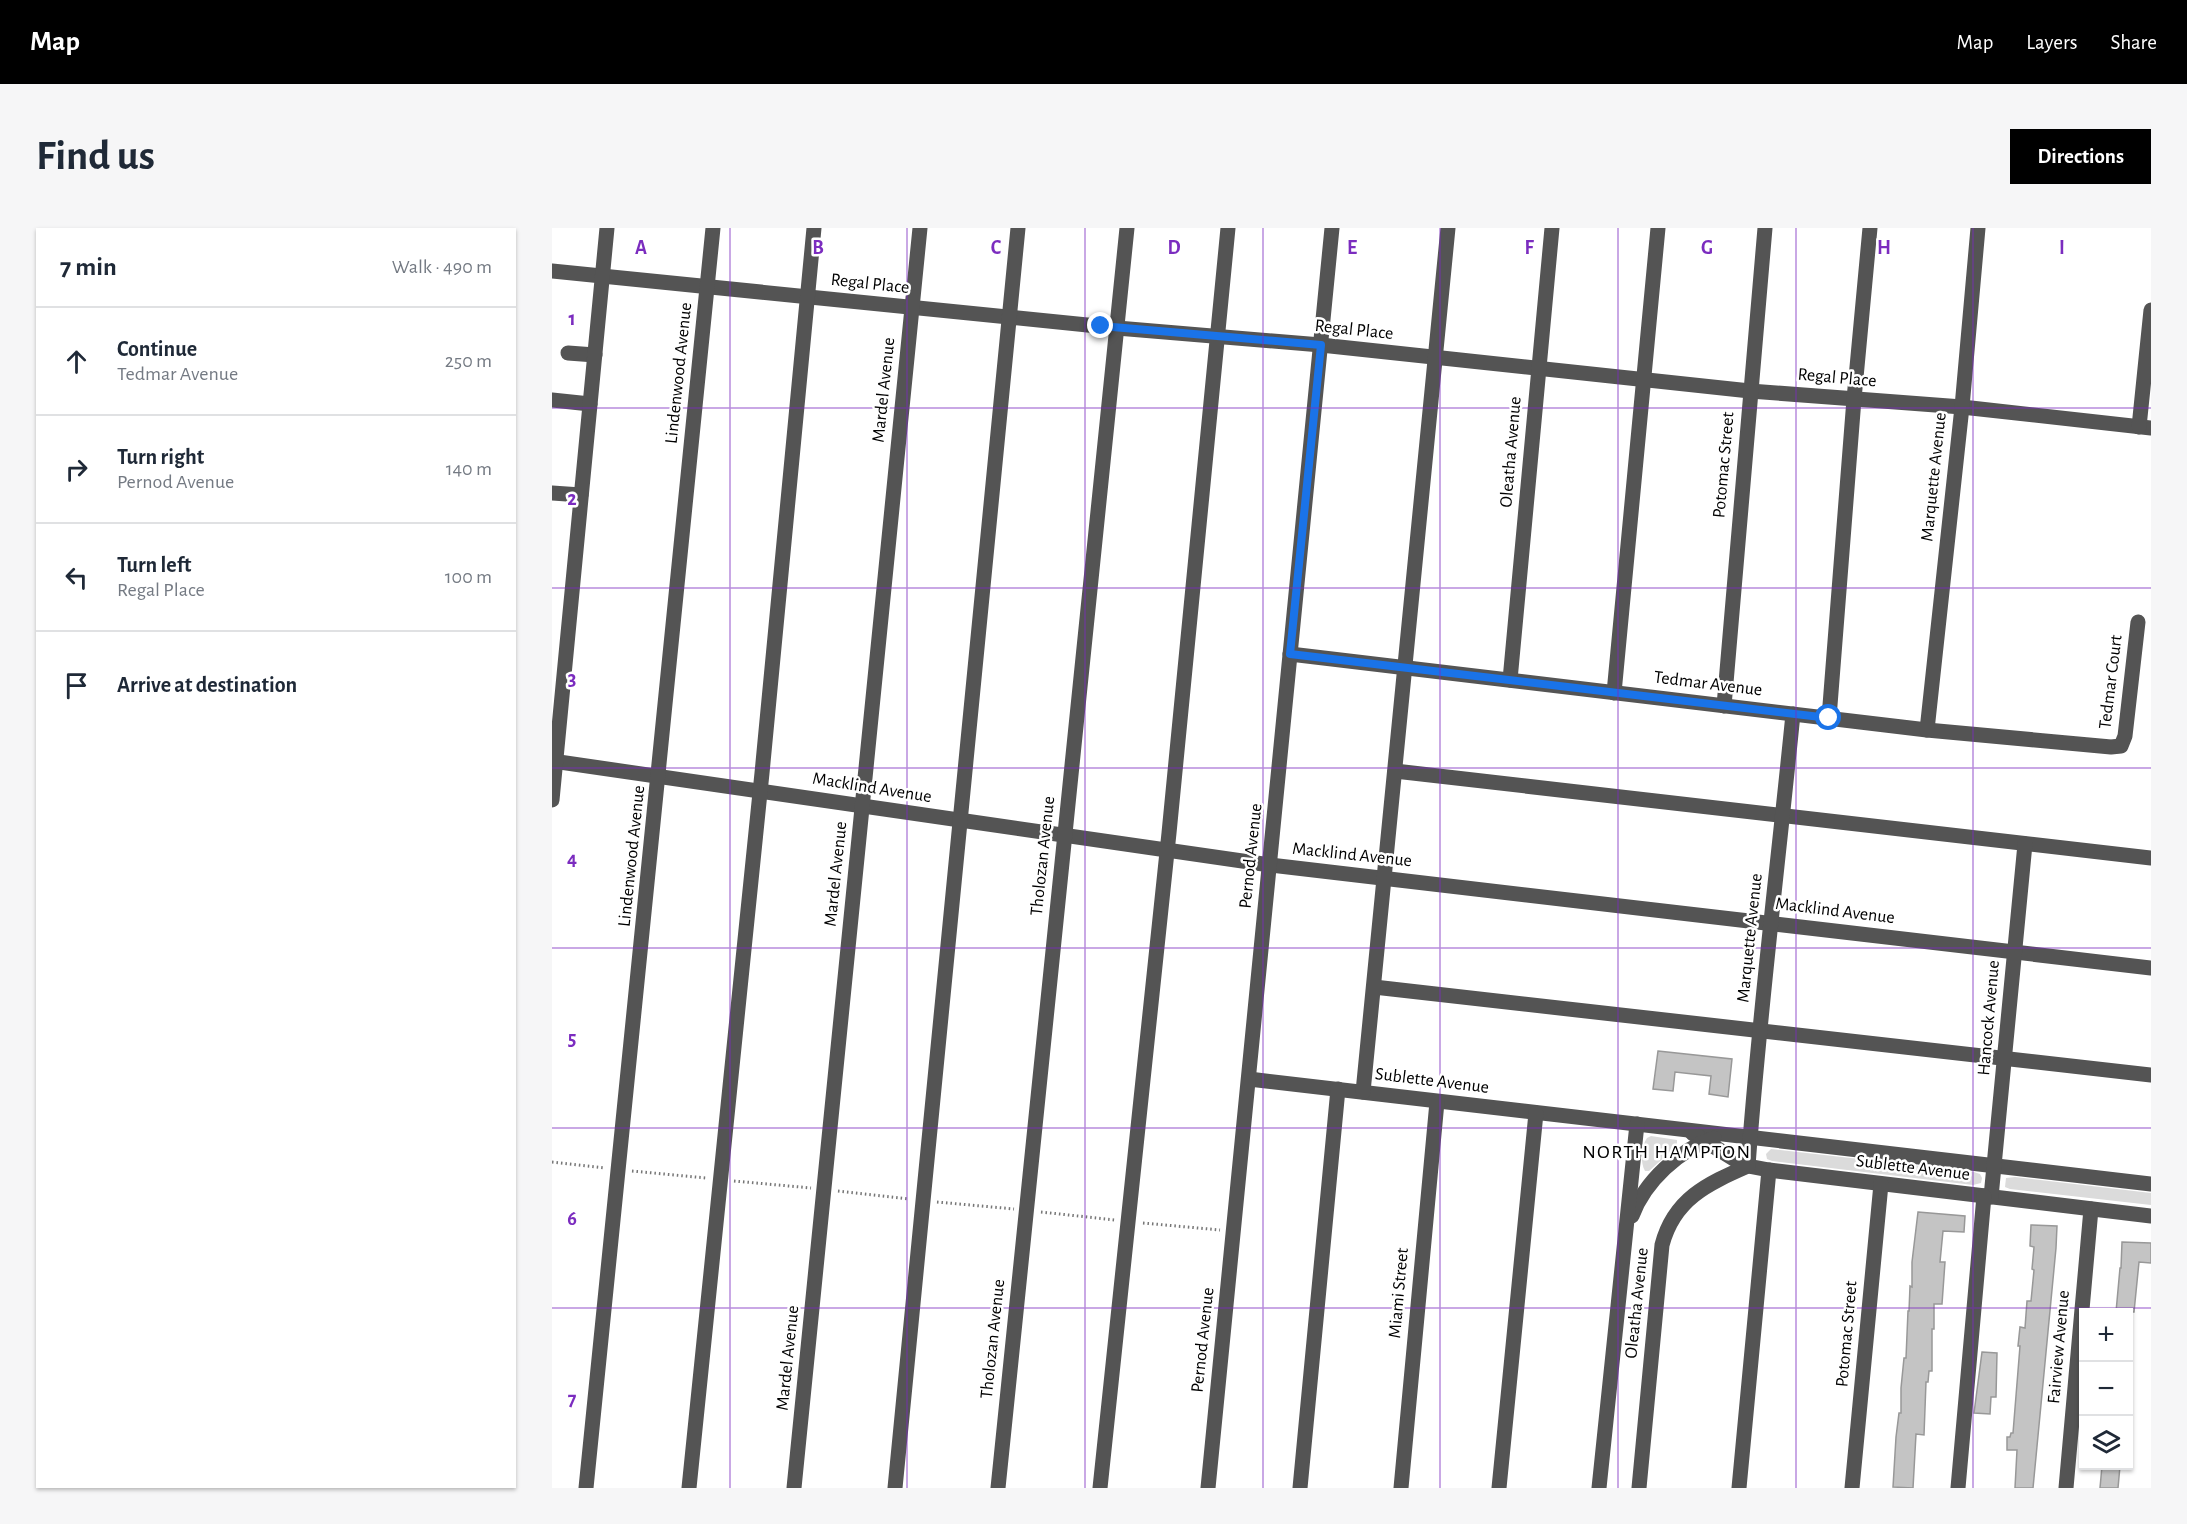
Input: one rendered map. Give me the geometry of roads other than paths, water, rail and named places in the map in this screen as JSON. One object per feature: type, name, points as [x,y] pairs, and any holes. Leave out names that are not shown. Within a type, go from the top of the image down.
[{"type":"street","points":[[552,800],[607,228]]},
{"type":"street","name":"Lindenwood Avenue","points":[[586,1488],[713,228]]},
{"type":"street","points":[[689,1488],[814,228]]},
{"type":"street","name":"Mardel Avenue","points":[[794,1488],[920,228]]},
{"type":"street","points":[[895,1488],[922,1200],[962,821],[1018,228]]},
{"type":"street","name":"Tholozan Avenue","points":[[998,1488],[1127,228]]},
{"type":"street","points":[[1100,1488],[1167,851],[1228,228]]},
{"type":"street","name":"Pernod Avenue","points":[[1208,1488],[1332,228]]},
{"type":"street","points":[[1363,1092],[1448,228]]},
{"type":"street","name":"Oleatha Avenue","points":[[1510,680],[1552,228]]},
{"type":"street","points":[[1614,693],[1658,228]]},
{"type":"street","name":"Potomac Street","points":[[1724,706],[1765,228]]},
{"type":"street","points":[[1829,718],[1870,228]]},
{"type":"street","name":"Marquette Avenue","points":[[1927,730],[1962,407],[1978,228]]},
{"type":"street","name":"Regal Place","points":[[552,271],[1117,328],[1321,345],[1750,391],[1962,407],[2145,428]]},
{"type":"street","points":[[2145,428],[2151,309]]},
{"type":"street","points":[[568,353],[595,355]]},
{"type":"street","points":[[552,400],[590,404]]},
{"type":"street","points":[[552,493],[581,495]]},
{"type":"street","name":"Tedmar Court","points":[[2121,746],[2125,736],[2138,622]]},
{"type":"street","name":"Tedmar Avenue","points":[[1290,654],[1927,730],[2111,747],[2121,746]]},
{"type":"street","name":"Marquette Avenue","points":[[1748,1166],[1759,1030],[1784,817],[1793,714]]},
{"type":"street","name":"Macklind Avenue","points":[[554,761],[1270,865],[2151,968]]},
{"type":"street","points":[[1395,771],[2151,858]]},
{"type":"street","name":"Hancock Avenue","points":[[1958,1488],[1988,1196],[1994,1165],[2025,844]]},
{"type":"street","points":[[1374,987],[2151,1076]]},
{"type":"street","name":"Sublette Avenue","points":[[1249,1079],[2151,1184]]},
{"type":"street","points":[[1300,1488],[1338,1089]]},
{"type":"street","name":"Miami Street","points":[[1401,1488],[1437,1102]]},
{"type":"street","points":[[1499,1488],[1536,1113]]},
{"type":"street","name":"Oleatha Avenue","points":[[1599,1488],[1637,1124]]},
{"type":"street","name":"Sublette Avenue","points":[[1681,1129],[1707,1140],[1748,1166],[1769,1170],[2151,1216]]},
{"type":"street","name":"Oleatha Avenue","points":[[1625,1239],[1633,1212],[1646,1191],[1671,1162],[1707,1140],[1732,1135]]},
{"type":"street","name":"Oleatha Avenue","points":[[1639,1488],[1662,1245],[1667,1228],[1674,1214],[1687,1200],[1718,1179],[1748,1166]]},
{"type":"street","points":[[1739,1488],[1769,1170]]},
{"type":"street","name":"Potomac Street","points":[[1852,1488],[1881,1184]]},
{"type":"street","name":"Fairview Avenue","points":[[2066,1488],[2091,1209]]},
{"type":"district","name":"NORTH HAMPTON","points":[[1667,1152]]}]
